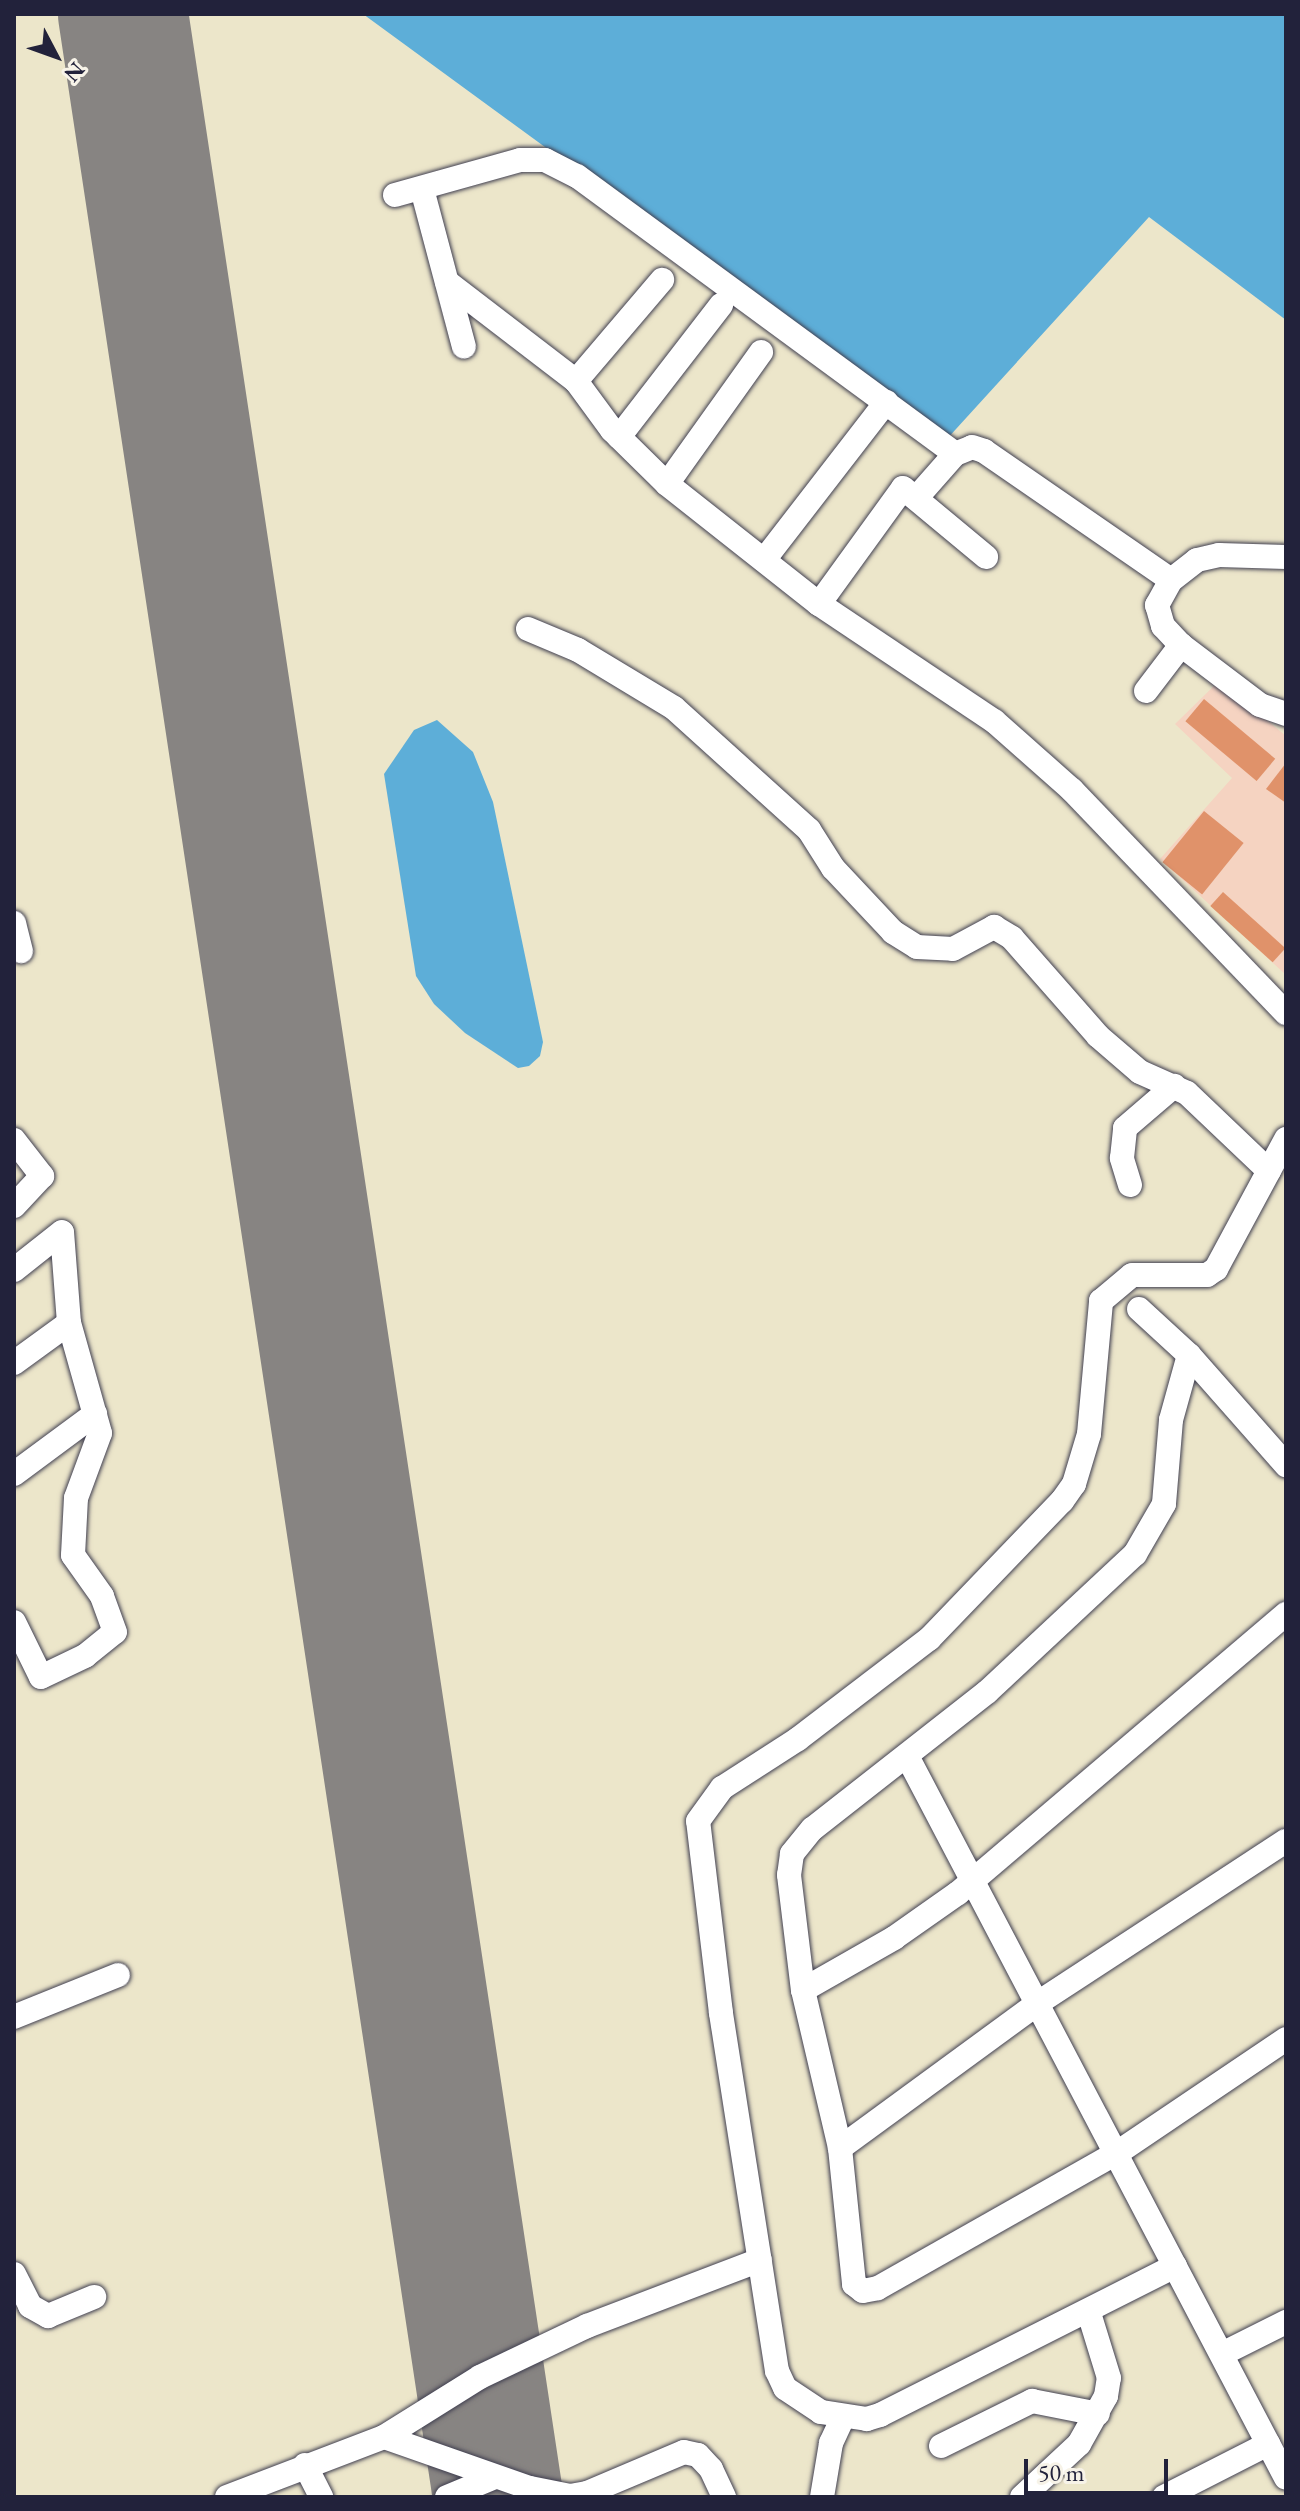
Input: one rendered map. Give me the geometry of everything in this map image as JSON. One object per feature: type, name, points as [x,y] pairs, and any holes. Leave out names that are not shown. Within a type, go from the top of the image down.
[{"type":"street","points":[[395,195],[520,160],[545,160],[577,176],[955,454]]},
{"type":"street","points":[[422,189],[464,347]]},
{"type":"street","points":[[576,381],[662,280]]},
{"type":"street","points":[[447,282],[576,381],[619,437],[667,484],[819,604],[878,638],[1028,751],[1072,790],[1286,1013]]},
{"type":"street","points":[[619,437],[721,305]]},
{"type":"street","points":[[667,484],[761,352]]},
{"type":"street","points":[[764,560],[886,402]]},
{"type":"street","points":[[918,496],[955,454],[972,447],[984,451],[1171,580]]},
{"type":"street","points":[[819,604],[903,488],[918,496],[986,557]]},
{"type":"street","points":[[1286,557],[1219,555],[1197,560],[1171,580],[1157,605],[1163,626],[1181,645],[1260,705],[1286,714]]},
{"type":"street","points":[[528,629],[588,656],[674,708],[809,830],[833,868],[893,932],[917,947],[944,951],[985,929],[1002,931],[1098,1036],[1140,1072],[1174,1086],[1269,1171]]},
{"type":"street","points":[[1146,691],[1181,645]]},
{"type":"street","points":[[14,923],[21,951]]},
{"type":"street","points":[[1130,1185],[1122,1158],[1125,1128],[1174,1086]]},
{"type":"street","points":[[1175,2266],[1089,2313],[880,2415],[843,2417],[800,2401],[780,2379],[760,2260],[698,1821],[703,1810],[722,1788],[810,1730],[929,1639],[1042,1524],[1074,1484],[1081,1467],[1089,1434],[1101,1301],[1132,1275],[1207,1275],[1216,1269],[1286,1139]]},
{"type":"street","points":[[14,1140],[42,1176],[14,1206]]},
{"type":"street","points":[[14,1270],[62,1232],[69,1323],[100,1440],[76,1498],[73,1555],[102,1596],[115,1632],[85,1656],[41,1677],[14,1622]]},
{"type":"street","points":[[1139,1309],[1189,1355],[1286,1465]]},
{"type":"street","points":[[14,1363],[69,1323]]},
{"type":"street","points":[[1189,1355],[1171,1420],[1164,1504],[1135,1554],[987,1692],[812,1829],[792,1854],[789,1875],[803,1990],[840,2148],[852,2279],[869,2292],[1117,2153],[1286,2039]]},
{"type":"street","points":[[14,1474],[95,1414]]},
{"type":"street","points":[[803,1990],[894,1938],[974,1878],[1286,1614]]},
{"type":"street","points":[[907,1756],[974,1878],[1286,2478]]},
{"type":"street","points":[[840,2148],[1038,2003],[1286,1841]]},
{"type":"street","points":[[14,2017],[118,1975]]},
{"type":"street","points":[[227,2497],[384,2437],[480,2377],[634,2305],[760,2260]]},
{"type":"street","points":[[14,2274],[30,2306],[48,2316],[94,2297]]},
{"type":"street","points":[[1022,2497],[1063,2463],[1098,2414],[1109,2378],[1089,2313]]},
{"type":"street","points":[[1222,2354],[1286,2322]]},
{"type":"street","points":[[941,2446],[1032,2401],[1098,2414]]},
{"type":"street","points":[[822,2497],[831,2443],[843,2417]]},
{"type":"street","points":[[384,2437],[495,2477],[530,2493],[570,2496],[587,2493],[684,2452],[698,2455],[711,2469],[724,2497]]},
{"type":"street","points":[[1164,2497],[1268,2444]]},
{"type":"street","points":[[305,2465],[321,2497]]},
{"type":"street","points":[[447,2497],[495,2477]]},
{"type":"shaded area","points":[[1219,681],[1286,736],[1286,975],[1160,859],[1232,778],[1175,724]]},
{"type":"water","points":[[363,14],[1286,14],[1286,320],[1149,217],[946,440]]},
{"type":"water","points":[[437,720],[473,752],[493,802],[543,1042],[540,1056],[529,1066],[518,1068],[465,1033],[434,1004],[416,976],[384,774],[414,730]]},
{"type":"building","points":[[1204,699],[1275,759],[1257,781],[1185,721]]},
{"type":"building","points":[[1286,763],[1286,803],[1266,789]]},
{"type":"building","points":[[1204,811],[1244,843],[1202,894],[1162,862]]},
{"type":"building","points":[[1223,892],[1285,948],[1273,962],[1210,906]]},
{"type":"taxiway","points":[[221,664],[247,673],[255,690],[234,752],[197,694],[201,678],[221,664]]},
{"type":"runway","points":[[123,14],[498,2497]]}]
